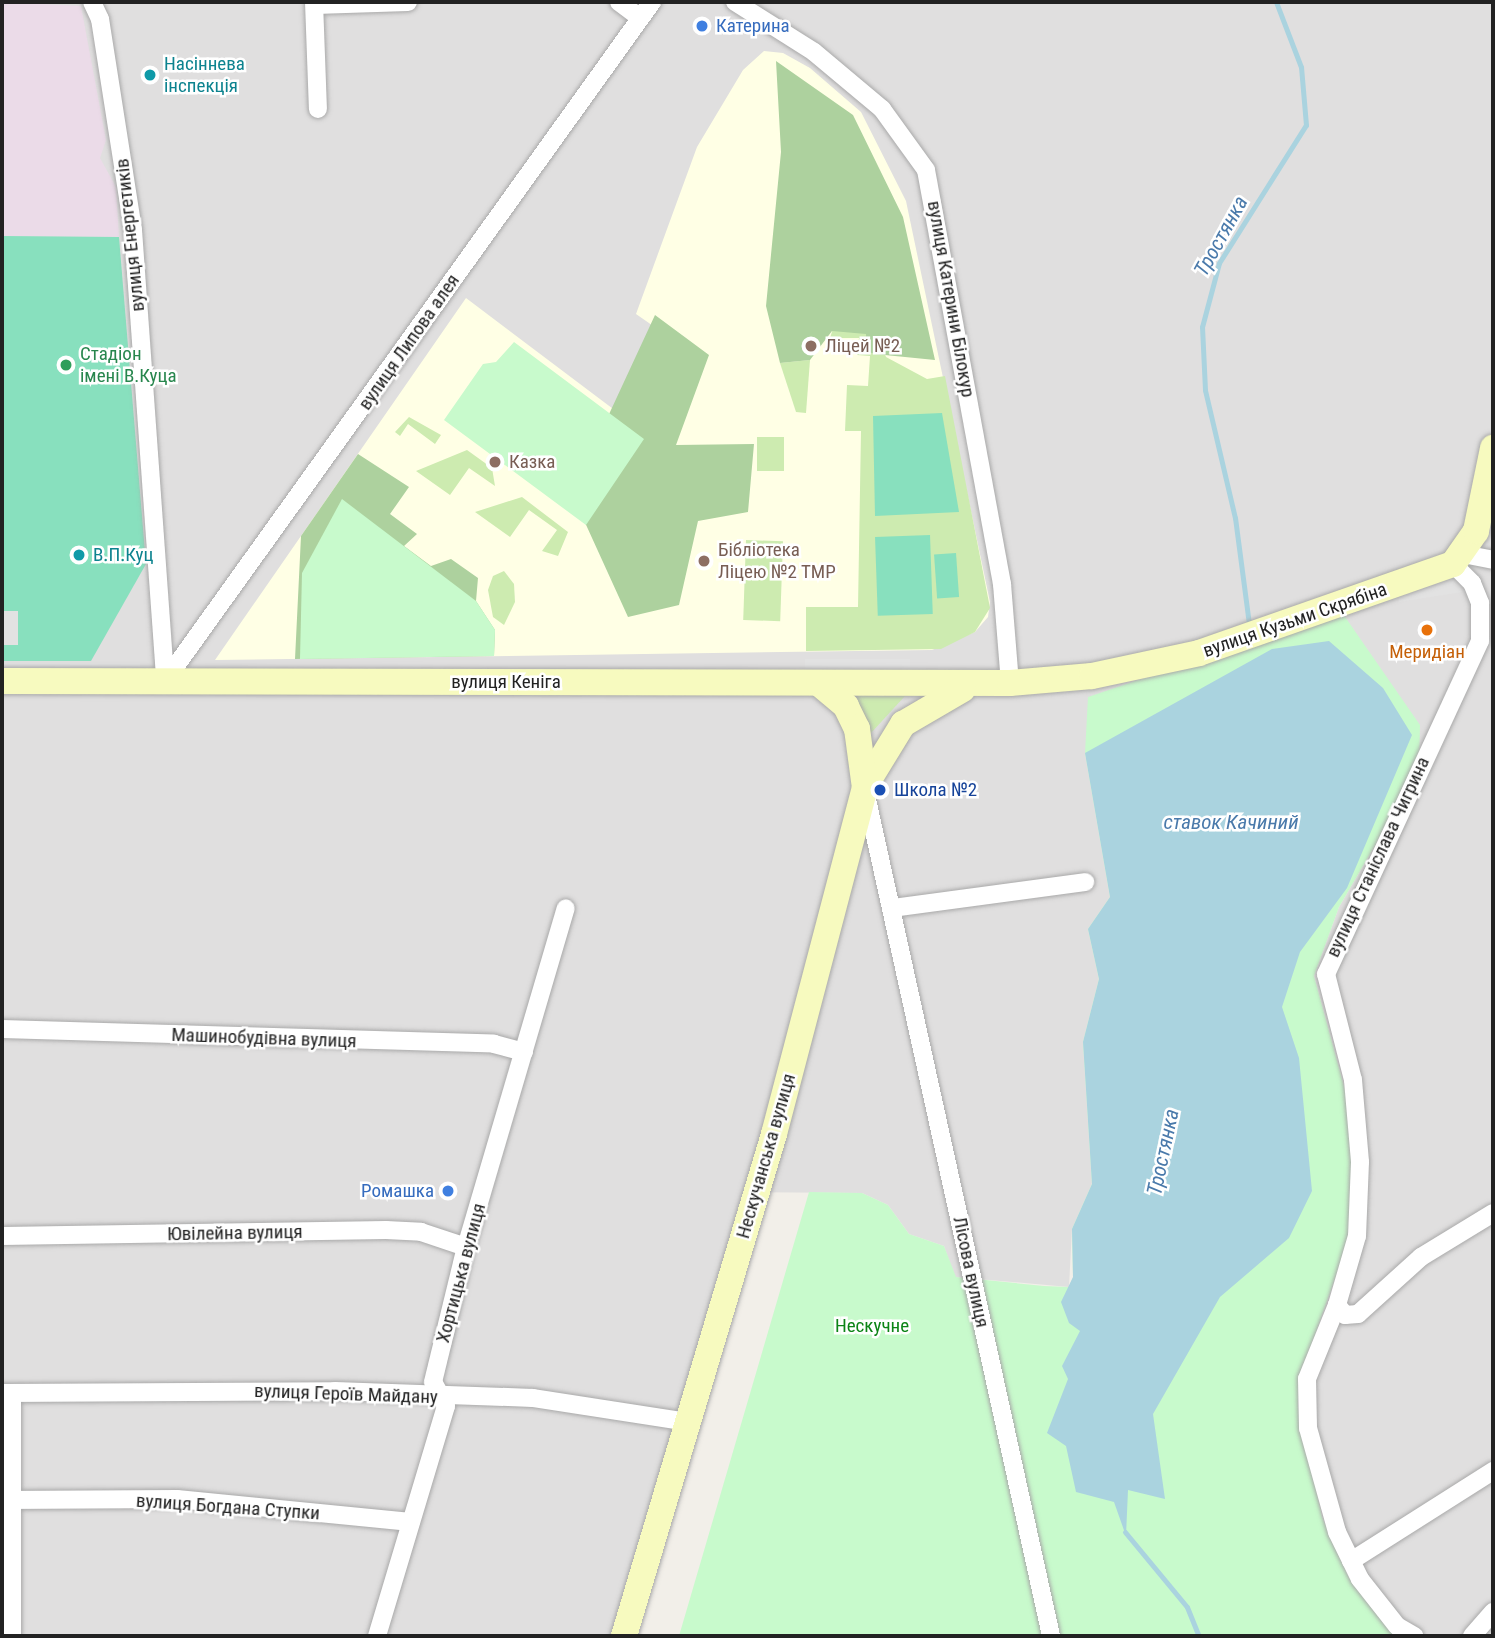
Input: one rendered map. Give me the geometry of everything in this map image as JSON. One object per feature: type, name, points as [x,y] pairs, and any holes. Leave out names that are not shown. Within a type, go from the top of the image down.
[{"type":"main road","points":[[1458,559],[1482,514],[1493,448]]},
{"type":"main road","name":"вулиця Кузьми Скрябіна","points":[[1010,684],[1092,676],[1186,657],[1458,559]]},
{"type":"main road","name":"вулиця Кеніга","points":[[2,681],[1010,684]]},
{"type":"main road","name":"Нескучанська вулиця","points":[[624,1636],[774,1133],[864,788],[857,729],[846,706],[819,683]]},
{"type":"main road","points":[[864,788],[902,724],[934,700],[981,683]]},
{"type":"street","name":"вулиця Енергетиків","points":[[92,2],[100,19],[133,230],[164,681]]},
{"type":"street","points":[[318,109],[315,4],[408,2]]},
{"type":"street","points":[[619,2],[640,18]]},
{"type":"street","name":"вулиця Липова алея","points":[[164,681],[652,2]]},
{"type":"street","name":"вулиця Катерини Білокур","points":[[735,2],[814,52],[882,109],[926,170],[1002,584],[1010,684]]},
{"type":"street","points":[[1458,559],[1493,560]]},
{"type":"street","name":"вулиця Станіслава Чигрина","points":[[1414,1636],[1376,1604],[1352,1561],[1326,1499],[1305,1402],[1307,1379],[1337,1305],[1357,1236],[1360,1162],[1353,1080],[1326,974],[1480,641],[1483,613],[1472,583],[1458,559]]},
{"type":"street","points":[[1472,583],[1493,604]]},
{"type":"street","name":"Лісова вулиця","points":[[864,788],[1051,1636]]},
{"type":"street","points":[[892,908],[1085,882]]},
{"type":"street","name":"Хортицька вулиця","points":[[377,1636],[446,1406],[433,1382],[466,1247],[566,908]]},
{"type":"street","name":"Машинобудівна вулиця","points":[[2,1029],[494,1044],[524,1052]]},
{"type":"street","points":[[1337,1305],[1345,1315],[1358,1314],[1421,1257],[1493,1213]]},
{"type":"street","name":"Ювілейна вулиця","points":[[2,1236],[386,1230],[421,1232],[466,1247]]},
{"type":"street","points":[[7,1393],[5,1500],[12,1636]]},
{"type":"street","name":"вулиця Героїв Майдану","points":[[7,1393],[442,1396],[585,1401],[688,1422]]},
{"type":"street","points":[[1352,1561],[1493,1471]]},
{"type":"street","name":"вулиця Богдана Ступки","points":[[5,1500],[177,1499],[411,1522]]},
{"type":"street","points":[[1472,1636],[1493,1612]]},
{"type":"shaded area","points":[[2,2],[1493,2],[1493,1636],[1399,1636],[1349,1578],[1322,1517],[1298,1405],[1357,1134],[1314,976],[1339,907],[1419,770],[1419,725],[1340,611],[1085,753],[1110,897],[1088,929],[1099,979],[1083,1042],[1092,1184],[1072,1229],[1069,1287],[955,1277],[944,1246],[909,1234],[888,1205],[862,1193],[745,1192],[611,1636],[2,1636]]},
{"type":"shaded area","points":[[2,2],[81,6],[106,140],[100,158],[116,187],[119,237],[2,236]]},
{"type":"shaded area","name":"Ліцей №2","points":[[764,51],[783,53],[810,68],[861,112],[906,201],[990,602],[988,617],[975,632],[932,650],[215,660],[466,298],[653,439],[702,360],[636,314],[697,147],[743,70]]},
{"type":"shaded area","points":[[1457,575],[1462,592],[1399,602],[1398,592]]},
{"type":"shaded area","points":[[2,611],[18,611],[18,645],[2,645]]},
{"type":"shaded area","points":[[805,659],[910,659],[910,671],[805,671]]},
{"type":"shaded area","points":[[2,663],[140,663],[140,673],[2,673]]},
{"type":"green space","points":[[776,61],[853,115],[903,217],[935,360],[875,354],[866,351],[866,334],[832,331],[810,360],[780,363],[766,306],[781,152]]},
{"type":"green space","name":"Стадіон імені В.Куца","points":[[2,236],[119,237],[146,564],[91,661],[2,661]]},
{"type":"green space","points":[[841,303],[878,335],[886,357],[927,379],[945,376],[990,608],[975,632],[941,649],[806,651],[806,607],[858,607],[861,431],[845,431],[847,385],[868,386],[870,356],[857,355],[859,338],[830,338]]},
{"type":"green space","points":[[655,315],[709,355],[676,445],[754,444],[748,512],[698,521],[679,605],[628,617],[572,494]]},
{"type":"green space","points":[[514,342],[644,439],[586,525],[444,420],[483,364],[496,362]]},
{"type":"green space","points":[[810,360],[806,413],[796,412],[780,363]]},
{"type":"green space","points":[[942,413],[959,512],[875,516],[873,416]]},
{"type":"green space","points":[[409,417],[441,435],[435,444],[408,424],[400,436],[395,432]]},
{"type":"green space","points":[[757,437],[784,437],[784,471],[757,471]]},
{"type":"green space","points":[[467,450],[492,468],[495,486],[469,468],[450,495],[416,471]]},
{"type":"green space","points":[[358,454],[409,487],[390,514],[417,534],[404,546],[431,566],[451,559],[478,578],[476,601],[495,630],[494,656],[295,659],[301,536]]},
{"type":"green space","points":[[522,497],[568,532],[558,556],[542,551],[557,530],[529,510],[510,537],[475,512]]},
{"type":"green space","points":[[342,499],[476,601],[495,630],[494,656],[300,659],[302,573]]},
{"type":"green space","points":[[930,535],[933,614],[878,616],[875,537]]},
{"type":"green space","points":[[746,540],[783,541],[780,621],[743,620]]},
{"type":"green space","points":[[956,553],[959,597],[937,598],[934,555]]},
{"type":"green space","points":[[504,571],[514,584],[515,602],[504,625],[493,617],[488,590],[493,576]]},
{"type":"green space","name":"Нескучне","points":[[1341,611],[1420,725],[1419,770],[1339,907],[1314,976],[1357,1134],[1349,1239],[1304,1366],[1298,1405],[1322,1517],[1349,1578],[1399,1636],[679,1636],[809,1192],[862,1193],[888,1205],[909,1234],[944,1246],[956,1277],[1069,1287],[1073,1278],[1072,1229],[1092,1184],[1083,1042],[1099,979],[1088,929],[1110,897],[1085,753],[1088,697]]},
{"type":"green space","points":[[855,695],[905,696],[871,733]]},
{"type":"water","name":"ставок Качиний","points":[[1329,641],[1383,688],[1412,735],[1347,888],[1300,952],[1282,1007],[1299,1058],[1312,1191],[1289,1238],[1220,1297],[1153,1414],[1165,1499],[1128,1490],[1126,1536],[1114,1502],[1076,1492],[1066,1446],[1047,1433],[1068,1379],[1062,1366],[1080,1331],[1069,1323],[1061,1302],[1073,1277],[1072,1229],[1092,1184],[1083,1042],[1099,979],[1088,929],[1110,897],[1085,753],[1272,649]]},
{"type":"waterway","name":"Тростянка","points":[[1249,624],[1235,518],[1205,390],[1202,327],[1219,263],[1306,125],[1301,67],[1276,2]]},
{"type":"waterway","name":"Тростянка","points":[[1125,1532],[1187,1607],[1199,1636]]},
{"type":"place","name":"Катерина","points":[[702,26]]},
{"type":"place","name":"Насіннева інспекція","points":[[150,75]]},
{"type":"place","name":"Ліцей №2","points":[[811,346]]},
{"type":"place","name":"Стадіон імені В.Куца","points":[[66,365]]},
{"type":"place","name":"Казка","points":[[495,462]]},
{"type":"place","name":"В.П.Куц","points":[[79,555]]},
{"type":"place","name":"Бібліотека Ліцею №2 ТМР","points":[[704,561]]},
{"type":"place","name":"Меридіан","points":[[1427,630]]},
{"type":"place","name":"Школа №2","points":[[880,790]]},
{"type":"place","name":"Ромашка","points":[[448,1191]]}]
